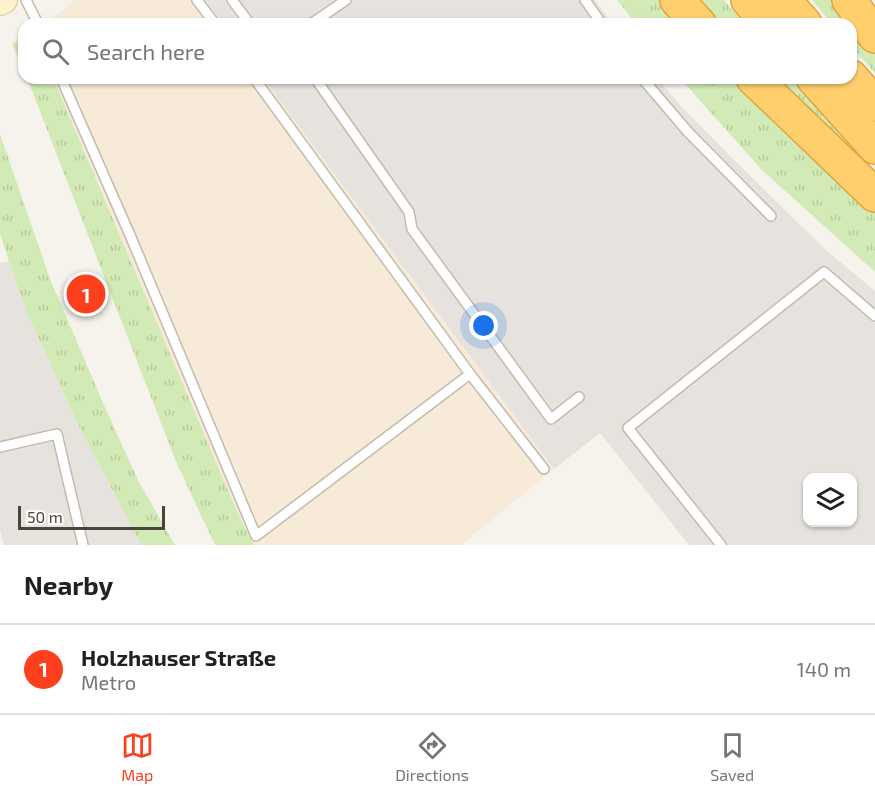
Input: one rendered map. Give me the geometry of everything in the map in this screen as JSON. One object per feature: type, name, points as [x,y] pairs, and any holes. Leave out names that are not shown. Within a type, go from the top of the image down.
[{"type":"highway","points":[[677,0],[694,18]]},
{"type":"highway","points":[[747,0],[763,18]]},
{"type":"highway","points":[[784,0],[800,18]]},
{"type":"highway","points":[[849,0],[875,36]]},
{"type":"highway","points":[[759,84],[875,195]]},
{"type":"highway","points":[[818,84],[875,147]]},
{"type":"highway","points":[[857,84],[875,104]]},
{"type":"main road","points":[[0,2],[4,0]]},
{"type":"lane","points":[[26,0],[35,18]]},
{"type":"lane","points":[[197,0],[210,18]]},
{"type":"lane","points":[[232,0],[246,18]]},
{"type":"lane","points":[[320,18],[346,0]]},
{"type":"lane","points":[[585,0],[598,18]]},
{"type":"lane","points":[[64,84],[135,246],[261,545]]},
{"type":"lane","points":[[258,84],[470,374],[544,469]]},
{"type":"lane","points":[[319,84],[410,212],[412,229],[551,419],[579,397]]},
{"type":"lane","points":[[647,84],[688,132],[771,216]]},
{"type":"lane","points":[[721,545],[628,428],[824,272],[875,316]]},
{"type":"lane","points":[[256,536],[470,374]]},
{"type":"lane","points":[[0,447],[57,434],[83,545]]},
{"type":"shaded area","points":[[75,0],[205,0],[218,18],[52,18]]},
{"type":"shaded area","points":[[205,0],[595,0],[608,18],[218,18]]},
{"type":"shaded area","points":[[56,84],[267,84],[554,469],[461,545],[254,545],[238,514]]},
{"type":"shaded area","points":[[267,84],[662,84],[729,155],[827,251],[875,291],[875,545],[689,545],[600,433],[554,469]]},
{"type":"shaded area","points":[[9,261],[27,313],[76,420],[141,545],[4,545],[0,530],[0,263]]},
{"type":"green space","points":[[617,0],[660,0],[677,18],[631,18]]},
{"type":"green space","points":[[694,0],[724,0],[739,18],[712,18]]},
{"type":"green space","points":[[812,0],[835,0],[848,18],[827,18]]},
{"type":"green space","points":[[857,30],[875,55],[875,73],[857,53]]},
{"type":"green space","points":[[18,40],[18,58],[12,44]]},
{"type":"green space","points":[[29,84],[56,84],[238,514],[254,545],[215,545],[177,464]]},
{"type":"green space","points":[[685,84],[745,84],[875,209],[875,272],[761,169]]},
{"type":"green space","points":[[780,84],[795,84],[848,144],[845,147]]},
{"type":"green space","points":[[0,134],[50,279],[139,482],[175,545],[141,545],[76,420],[27,313],[0,234]]},
{"type":"place","name":"Holzhauser Straße","points":[[86,294]]}]
